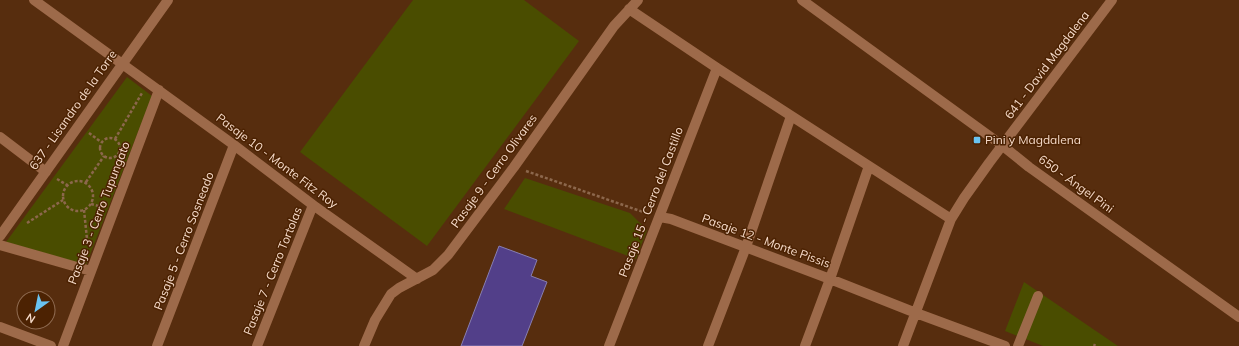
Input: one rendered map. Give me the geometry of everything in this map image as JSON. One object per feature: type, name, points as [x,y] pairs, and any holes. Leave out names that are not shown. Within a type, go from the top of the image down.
[{"type":"street","name":"Pasaje 10 - Monte Fitz Roy","points":[[34,0],[234,145],[313,205],[417,279]]},
{"type":"street","name":"637 - Lisandro de la Torre","points":[[0,236],[168,0]]},
{"type":"street","name":"Pasaje 9 - Cerro Olivares","points":[[364,346],[375,320],[391,294],[399,288],[434,270],[448,255],[514,168],[614,26],[638,0]]},
{"type":"street","name":"650 - Ángel Pini","points":[[802,0],[1003,146],[1029,167],[1239,317]]},
{"type":"street","name":"641 - David Magdalena","points":[[903,346],[951,219],[964,198],[1112,0]]},
{"type":"street","points":[[629,10],[951,219]]},
{"type":"street","name":"Pasaje 15 - Cerro del Castillo","points":[[609,346],[717,68]]},
{"type":"street","name":"Pasaje 3 - Cerro Tupungato","points":[[63,346],[159,90]]},
{"type":"street","points":[[708,346],[746,247],[791,116]]},
{"type":"street","points":[[0,137],[46,172]]},
{"type":"street","name":"Pasaje 5 - Cerro Sosneado","points":[[157,346],[234,145]]},
{"type":"street","points":[[805,346],[869,166]]},
{"type":"street","name":"Pasaje 7 - Cerro Tortolas","points":[[257,346],[313,205]]},
{"type":"street","name":"Pasaje 12 - Monte Pissis","points":[[660,216],[746,247],[1001,345]]},
{"type":"street","points":[[0,245],[91,272]]},
{"type":"street","points":[[1018,346],[1038,296]]},
{"type":"street","points":[[0,327],[51,346]]},
{"type":"path","points":[[115,140],[148,82]]},
{"type":"path","points":[[107,138],[113,138],[115,140],[118,142],[119,146],[118,152],[114,157],[104,156],[100,151],[102,142],[107,138]]},
{"type":"path","points":[[86,182],[104,156]]},
{"type":"path","points":[[514,168],[646,213],[660,216]]},
{"type":"path","points":[[76,180],[86,182],[92,189],[93,194],[93,199],[88,207],[84,210],[74,210],[66,205],[63,200],[66,185],[76,180]]},
{"type":"path","points":[[25,224],[63,200]]},
{"type":"shaded area","points":[[413,0],[524,0],[579,41],[427,246],[300,152]]},
{"type":"shaded area","points":[[127,77],[152,96],[86,265],[6,242]]},
{"type":"shaded area","points":[[525,178],[630,213],[647,230],[636,259],[504,209]]},
{"type":"shaded area","points":[[1024,282],[1118,346],[1043,346],[1005,331]]},
{"type":"building","points":[[499,246],[537,260],[531,276],[547,282],[522,346],[461,346]]},
{"type":"place","name":"Pini y Magdalena","points":[[977,140]]}]
